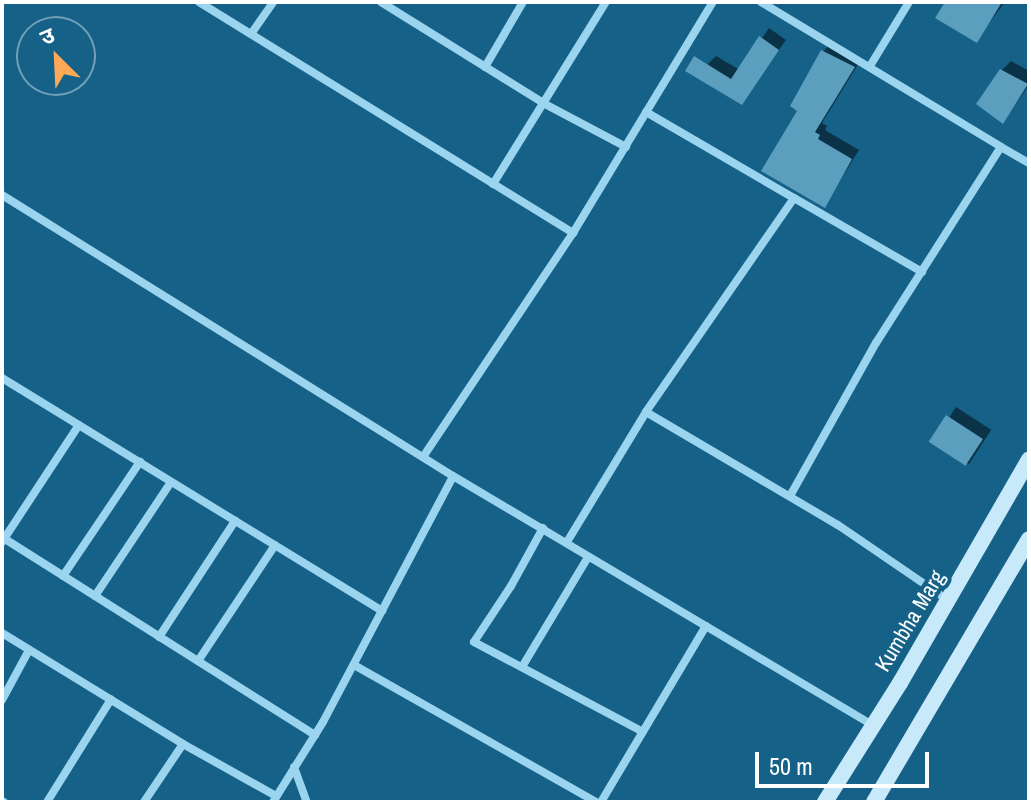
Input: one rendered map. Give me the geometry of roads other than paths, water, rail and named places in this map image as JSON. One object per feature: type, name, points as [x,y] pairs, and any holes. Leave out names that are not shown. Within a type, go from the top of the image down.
[{"type":"street","points":[[199,2],[573,233]]},
{"type":"street","points":[[251,34],[273,2]]},
{"type":"street","points":[[381,2],[543,103],[626,147]]},
{"type":"street","points":[[396,11],[401,2]]},
{"type":"street","points":[[485,67],[523,2]]},
{"type":"street","points":[[493,184],[606,2]]},
{"type":"street","points":[[423,457],[573,233],[713,2]]},
{"type":"street","points":[[761,2],[1029,163]]},
{"type":"street","points":[[870,66],[909,2]]},
{"type":"street","points":[[646,112],[922,272]]},
{"type":"street","points":[[790,496],[876,343],[1001,147]]},
{"type":"street","points":[[2,195],[453,476],[873,725]]},
{"type":"street","points":[[567,542],[646,412],[794,198]]},
{"type":"street","points":[[2,378],[382,611]]},
{"type":"street","points":[[646,412],[790,496],[949,601]]},
{"type":"street","points":[[79,425],[3,540],[315,735]]},
{"type":"street","name":"Kumbha Marg","points":[[825,802],[949,601],[1029,460]]},
{"type":"street","points":[[63,576],[140,462]]},
{"type":"street","points":[[2,633],[274,799],[354,665],[453,476]]},
{"type":"street","points":[[95,596],[171,482]]},
{"type":"street","points":[[159,637],[235,521]]},
{"type":"street","points":[[543,528],[511,586],[474,642],[643,732]]},
{"type":"street","points":[[874,802],[1029,539]]},
{"type":"street","points":[[198,661],[275,545]]},
{"type":"street","points":[[522,667],[588,557]]},
{"type":"street","points":[[354,665],[475,737],[598,802],[706,626]]},
{"type":"street","points":[[2,700],[29,650]]},
{"type":"street","points":[[47,802],[111,699]]},
{"type":"street","points":[[144,802],[183,744]]},
{"type":"street","points":[[294,767],[307,802]]}]
